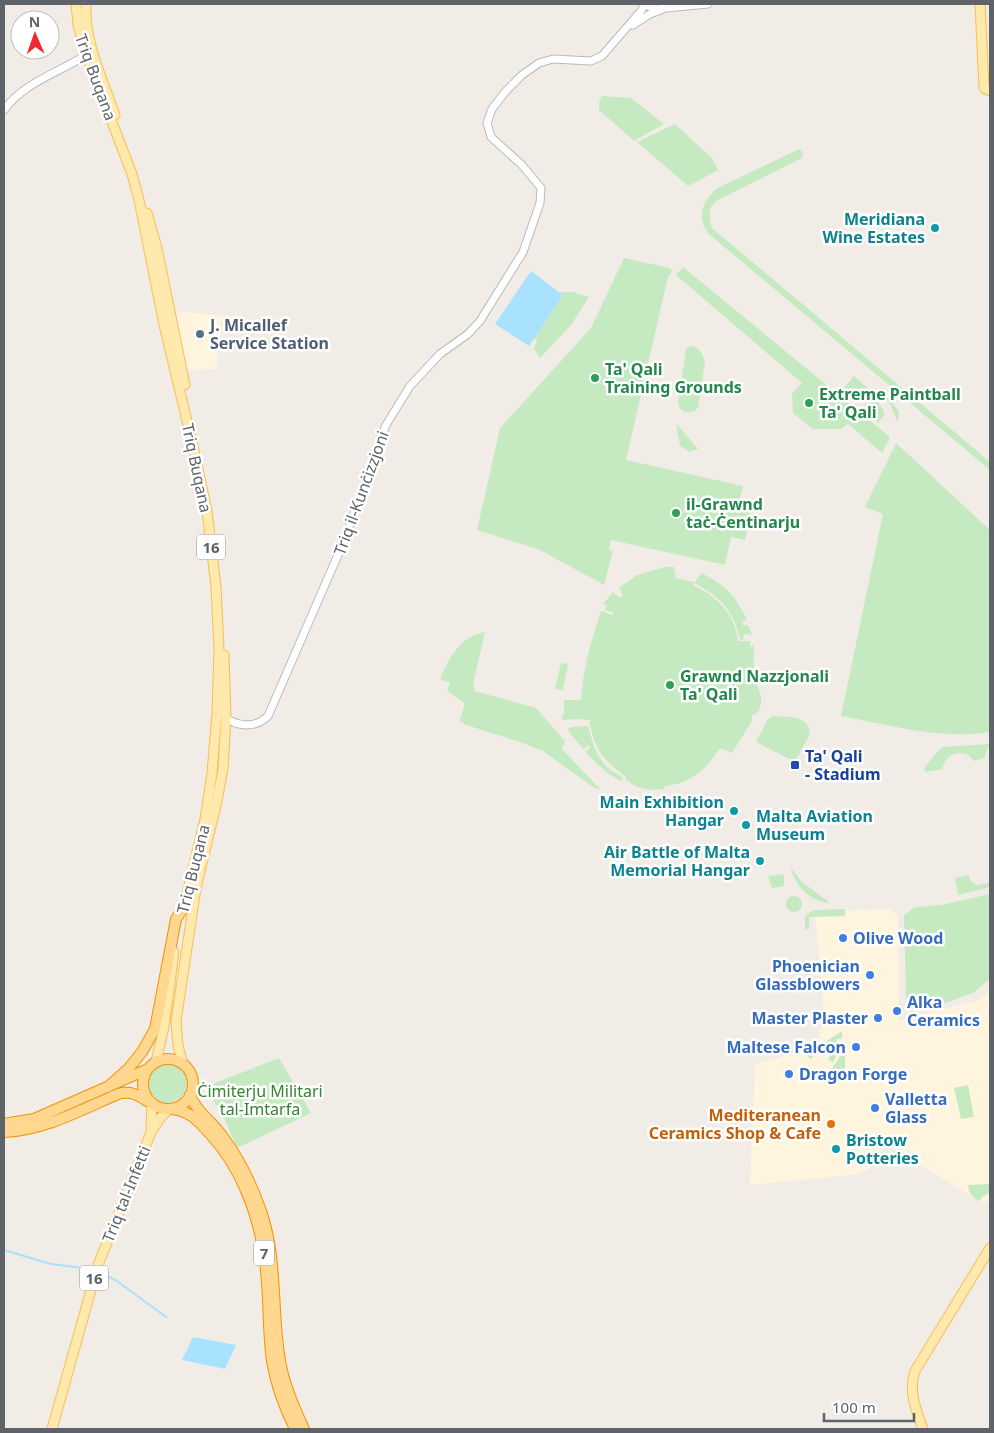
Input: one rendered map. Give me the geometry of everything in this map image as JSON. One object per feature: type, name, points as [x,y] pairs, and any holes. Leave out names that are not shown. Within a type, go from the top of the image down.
[{"type":"highway","points":[[108,1087],[128,1069],[142,1052],[155,1029],[176,919],[185,905]]},
{"type":"highway","points":[[4,1124],[34,1119],[169,1059],[183,1064]]},
{"type":"highway","name":"7","points":[[183,1064],[192,1078],[193,1085],[190,1095],[199,1112],[221,1134],[232,1149],[245,1172],[263,1216],[274,1267],[279,1353],[286,1386],[304,1429]]},
{"type":"highway","points":[[151,1103],[143,1090],[143,1082],[152,1066]]},
{"type":"highway","name":"7","points":[[4,1132],[34,1128],[53,1122],[118,1094],[127,1092],[134,1093],[163,1109],[183,1110],[197,1120],[226,1154],[242,1182],[262,1239],[265,1256],[272,1362],[278,1389],[295,1429]]},
{"type":"highway","points":[[170,1109],[183,1105],[190,1095]]},
{"type":"main road","name":"Triq Buqana","points":[[76,4],[78,25],[86,56],[126,159],[139,200],[164,325],[207,511],[216,587],[219,649],[217,713],[206,819],[177,934],[164,1027],[152,1066]]},
{"type":"main road","name":"Triq Buqana","points":[[86,4],[86,21],[93,53],[130,153],[157,248],[205,472],[221,579],[226,718],[223,769],[196,888],[176,1021],[178,1046],[183,1064]]},
{"type":"main road","points":[[980,4],[987,89]]},
{"type":"main road","points":[[212,773],[219,760],[222,720],[226,718]]},
{"type":"main road","name":"Triq tal-Infetti","points":[[151,1103],[151,1132]]},
{"type":"main road","name":"Triq tal-Infetti","points":[[52,1429],[98,1265],[151,1132],[161,1117],[170,1109]]},
{"type":"main road","points":[[923,1429],[912,1393],[912,1378],[990,1248]]},
{"type":"street","points":[[645,4],[656,9],[666,5],[708,4]]},
{"type":"street","name":"Triq il-Kunċizzjoni","points":[[224,736],[230,728],[258,723],[266,718],[271,711],[344,542],[386,425],[410,386],[440,354],[480,322],[525,248],[540,203],[541,188],[522,165],[491,137],[487,123],[492,109],[522,75],[539,63],[553,59],[591,61],[602,56],[641,12],[645,4]]},
{"type":"street","points":[[625,29],[666,5]]},
{"type":"street","points":[[4,110],[16,97],[38,81],[86,56]]},
{"type":"street","points":[[226,718],[240,725]]},
{"type":"shaded area","name":"J. Micallef Service Station","points":[[188,312],[223,316],[216,369],[186,370],[175,315],[176,313]]},
{"type":"shaded area","points":[[889,909],[898,916],[899,1021],[980,1000],[990,991],[990,1202],[979,1201],[886,1144],[870,1169],[858,1174],[750,1185],[755,1064],[800,1052],[819,1040],[819,1031],[825,1024],[815,912]]},
{"type":"green space","points":[[602,96],[631,98],[664,124],[634,141],[599,110]]},
{"type":"green space","points":[[675,124],[713,159],[718,170],[688,186],[637,142]]},
{"type":"green space","points":[[799,149],[803,152],[802,158],[718,200],[712,206],[710,212],[712,228],[990,462],[990,470],[709,234],[705,228],[702,210],[716,189]]},
{"type":"green space","name":"Ta' Qali Training Grounds","points":[[624,258],[670,268],[672,272],[668,277],[626,460],[743,486],[739,502],[753,505],[745,540],[731,537],[725,565],[611,540],[609,549],[613,551],[604,585],[540,550],[477,530],[500,428],[591,328]]},
{"type":"green space","points":[[683,267],[890,437],[882,453],[848,424],[841,429],[813,429],[793,413],[792,393],[802,383],[676,275]]},
{"type":"green space","points":[[560,292],[573,292],[589,297],[571,325],[540,358],[534,349],[537,340],[534,338],[563,295]]},
{"type":"green space","points":[[692,346],[701,352],[705,362],[698,408],[692,412],[686,412],[679,407],[678,403],[686,349]]},
{"type":"green space","points":[[854,376],[872,392],[863,403],[844,388]]},
{"type":"green space","points":[[880,390],[899,412],[898,423],[891,406]]},
{"type":"green space","points":[[873,393],[885,414],[878,423],[861,409]]},
{"type":"green space","points":[[676,423],[698,449],[690,452],[680,446]]},
{"type":"green space","points":[[896,443],[990,530],[990,732],[972,734],[934,733],[841,716],[883,514],[865,507]]},
{"type":"green space","name":"Grawnd Nazzjonali Ta' Qali","points":[[665,567],[674,567],[676,578],[694,582],[693,585],[717,600],[729,614],[738,641],[750,641],[751,647],[754,644],[754,673],[761,702],[758,712],[752,716],[752,721],[732,753],[720,748],[710,762],[697,774],[683,782],[665,786],[664,789],[652,790],[637,787],[626,780],[626,777],[606,760],[595,741],[590,720],[563,720],[561,715],[564,715],[564,700],[581,700],[588,655],[601,611],[612,615],[614,613],[605,610],[607,605],[603,604],[613,592],[620,598],[623,595],[619,588],[637,575]]},
{"type":"green space","points":[[701,573],[717,582],[734,597],[747,620],[742,621],[743,625],[748,625],[752,635],[744,634],[743,640],[740,639],[734,620],[724,605],[719,599],[694,583]]},
{"type":"green space","points":[[485,632],[473,685],[475,691],[536,708],[565,741],[562,749],[601,790],[593,787],[543,751],[459,721],[465,704],[447,691],[450,683],[440,679],[456,649],[469,638]]},
{"type":"green space","points":[[561,663],[568,664],[563,690],[555,689]]},
{"type":"green space","points":[[773,716],[797,718],[806,723],[809,728],[810,734],[795,762],[756,742],[767,720]]},
{"type":"green space","points":[[588,726],[597,753],[603,763],[624,779],[620,781],[606,772],[585,752],[590,748],[589,745],[583,749],[568,729],[571,727]]},
{"type":"green space","points":[[990,744],[985,758],[974,761],[967,754],[958,753],[948,758],[942,769],[926,772],[924,769],[943,747]]},
{"type":"green space","points":[[790,867],[802,882],[829,903],[809,896],[796,881]]},
{"type":"green space","points":[[784,874],[784,886],[772,888],[768,876]]},
{"type":"green space","points":[[968,875],[976,885],[990,883],[990,887],[958,895],[955,878]]},
{"type":"green space","points":[[990,894],[990,979],[973,993],[923,1011],[911,1006],[906,997],[904,915],[915,907],[941,905]]},
{"type":"green space","points":[[791,896],[797,896],[802,901],[800,910],[791,912],[786,907],[786,901]]},
{"type":"green space","points":[[845,909],[845,916],[809,917],[809,929],[805,929],[807,914],[815,910]]},
{"type":"green space","points":[[842,1031],[842,1039],[837,1039],[837,1054],[833,1063],[828,1059],[830,1056],[822,1051],[820,1054],[816,1052],[811,1059],[806,1055]]},
{"type":"green space","points":[[840,1056],[845,1056],[845,1078],[831,1070]]},
{"type":"green space","name":"Ċimiterju Militari tal-Imtarfa","points":[[279,1058],[311,1113],[237,1148],[224,1118],[205,1087]]},
{"type":"green space","points":[[167,1063],[181,1069],[187,1083],[181,1097],[167,1103],[153,1097],[147,1083],[153,1069]]},
{"type":"green space","points":[[968,1085],[974,1117],[961,1119],[954,1088]]},
{"type":"green space","points":[[990,1184],[990,1193],[979,1201],[969,1191],[968,1185]]},
{"type":"water","points":[[531,271],[563,295],[529,346],[495,324]]},
{"type":"water","points":[[193,1337],[236,1345],[225,1369],[182,1360]]},
{"type":"waterway","points":[[4,1250],[51,1264],[91,1269]]},
{"type":"waterway","points":[[105,1275],[117,1281],[166,1317]]},
{"type":"place","name":"Meridiana Wine Estates","points":[[935,228]]},
{"type":"place","name":"J. Micallef Service Station","points":[[200,334]]},
{"type":"place","name":"Ta' Qali Training Grounds","points":[[595,378]]},
{"type":"place","name":"Extreme Paintball Ta' Qali","points":[[809,403]]},
{"type":"place","name":"il-Grawnd taċ-Ċentinarju","points":[[676,513]]},
{"type":"place","name":"Grawnd Nazzjonali Ta' Qali","points":[[670,685]]},
{"type":"place","name":"Ta' Qali - Stadium","points":[[795,765]]},
{"type":"place","name":"Main Exhibition Hangar","points":[[734,811]]},
{"type":"place","name":"Malta Aviation Museum","points":[[746,825]]},
{"type":"place","name":"Air Battle of Malta Memorial Hangar","points":[[760,861]]},
{"type":"place","name":"Olive Wood","points":[[843,938]]},
{"type":"place","name":"Phoenician Glassblowers","points":[[870,975]]},
{"type":"place","name":"Alka Ceramics","points":[[897,1011]]},
{"type":"place","name":"Master Plaster","points":[[878,1018]]},
{"type":"place","name":"Maltese Falcon","points":[[856,1047]]},
{"type":"place","name":"Dragon Forge","points":[[789,1074]]},
{"type":"place","name":"Valletta Glass","points":[[875,1108]]},
{"type":"place","name":"Mediteranean Ceramics Shop & Cafe","points":[[831,1124]]},
{"type":"place","name":"Bristow Potteries","points":[[836,1149]]}]
